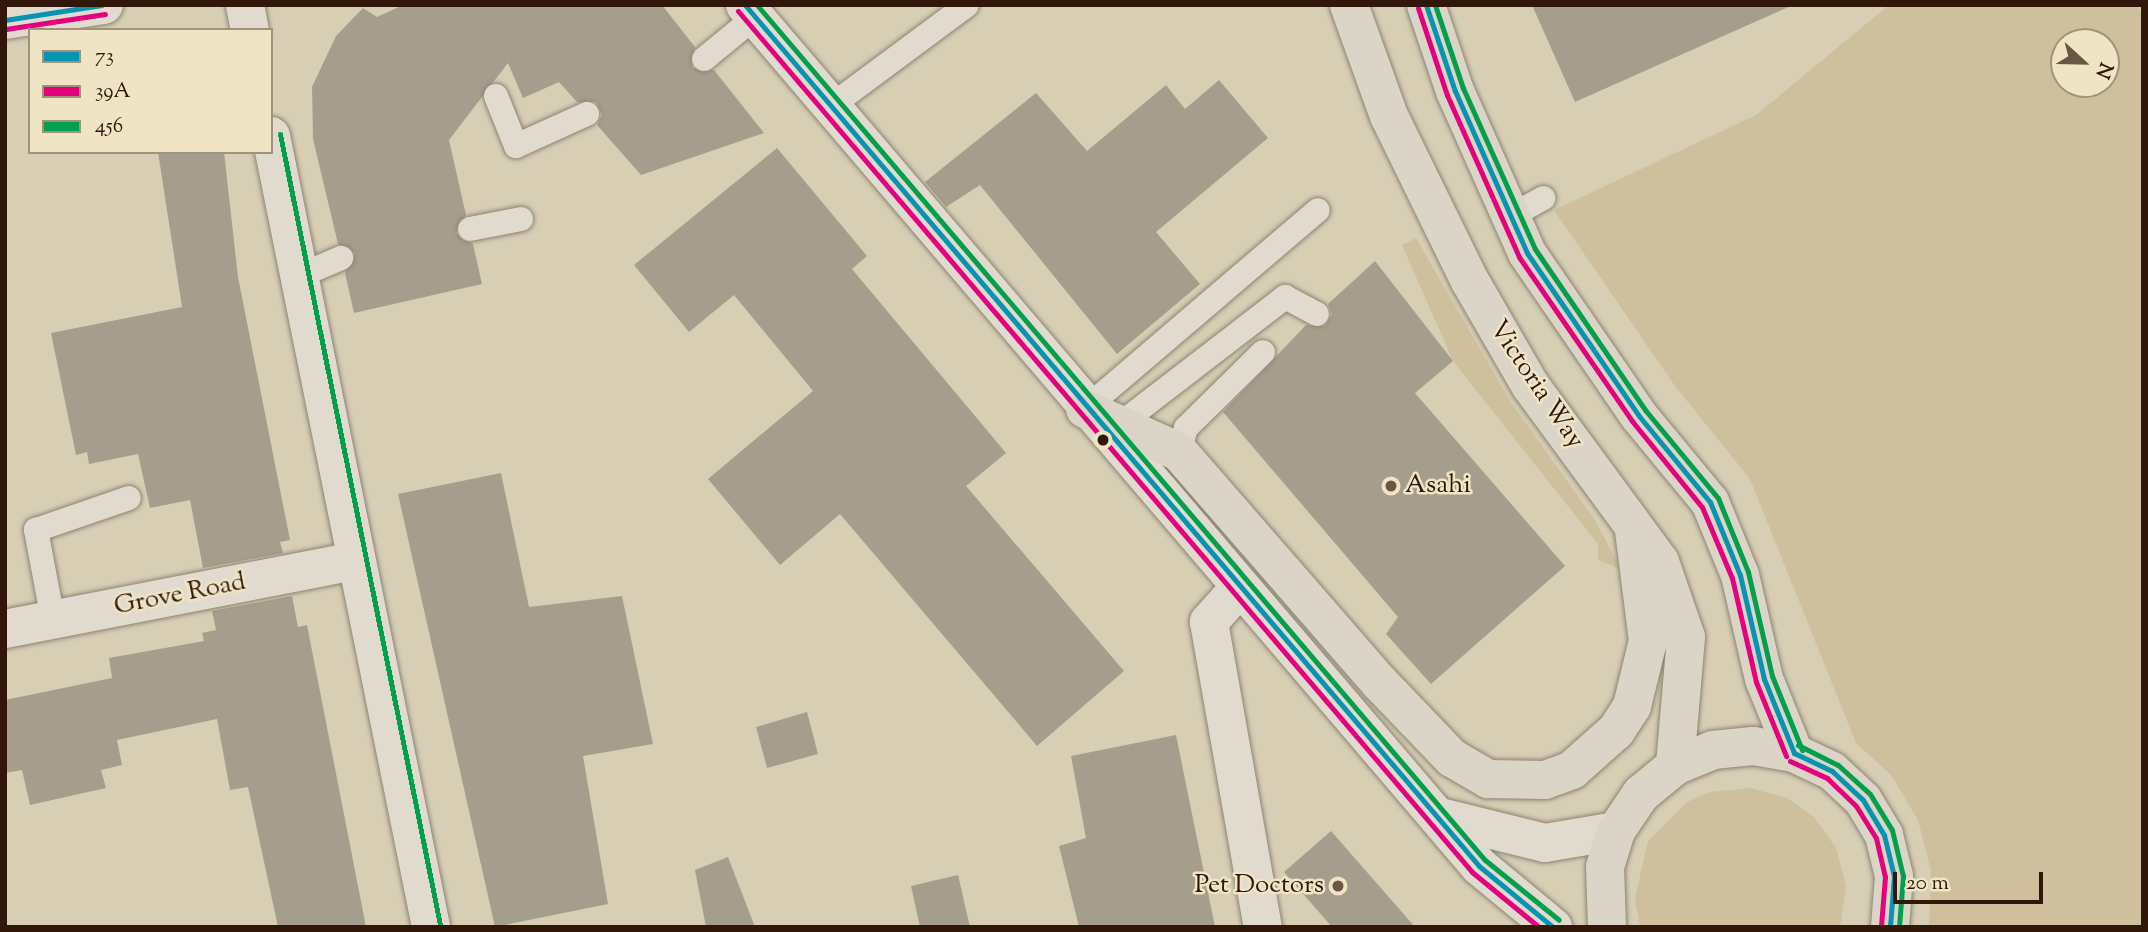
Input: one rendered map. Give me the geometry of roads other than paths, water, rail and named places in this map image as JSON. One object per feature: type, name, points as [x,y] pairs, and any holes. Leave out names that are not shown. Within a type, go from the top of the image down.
[{"type":"main road","name":"Victoria Way","points":[[1349,5],[1389,116],[1470,281],[1530,385],[1660,562],[1686,636],[1675,766]]},
{"type":"main road","points":[[1431,9],[1527,207],[1527,253],[1639,416],[1710,502],[1740,575],[1764,679],[1794,752]]},
{"type":"main road","points":[[1085,409],[1178,452],[1389,692],[1452,758],[1488,779],[1545,780],[1572,770],[1616,731],[1632,706],[1648,640],[1634,530]]},
{"type":"main road","points":[[1607,927],[1605,867],[1616,831],[1641,794],[1675,766],[1726,749],[1794,752],[1832,771],[1855,792],[1884,835],[1894,876],[1890,927]]},
{"type":"street","points":[[5,20],[104,5]]},
{"type":"street","points":[[246,5],[250,28]]},
{"type":"street","points":[[750,11],[1085,409],[1444,818],[1479,866],[1553,927]]},
{"type":"street","points":[[273,146],[431,927]]},
{"type":"street","name":"Grove Road","points":[[5,629],[355,561]]},
{"type":"street","points":[[1240,587],[1209,622],[1263,927]]},
{"type":"street","points":[[1444,818],[1545,843],[1616,831]]},
{"type":"lane","points":[[831,106],[967,5]]},
{"type":"lane","points":[[704,59],[750,11]]},
{"type":"lane","points":[[496,96],[516,146],[587,114]]},
{"type":"lane","points":[[1085,409],[1318,210]]},
{"type":"lane","points":[[470,229],[521,219]]},
{"type":"lane","points":[[299,276],[341,258]]},
{"type":"lane","points":[[1119,425],[1285,297],[1317,314]]},
{"type":"lane","points":[[1178,452],[1186,428],[1263,352]]},
{"type":"lane","points":[[53,620],[36,530],[129,498]]},
{"type":"place","name":"Asahi","points":[[1391,486]]},
{"type":"place","name":"Pet Doctors","points":[[1338,886]]}]
